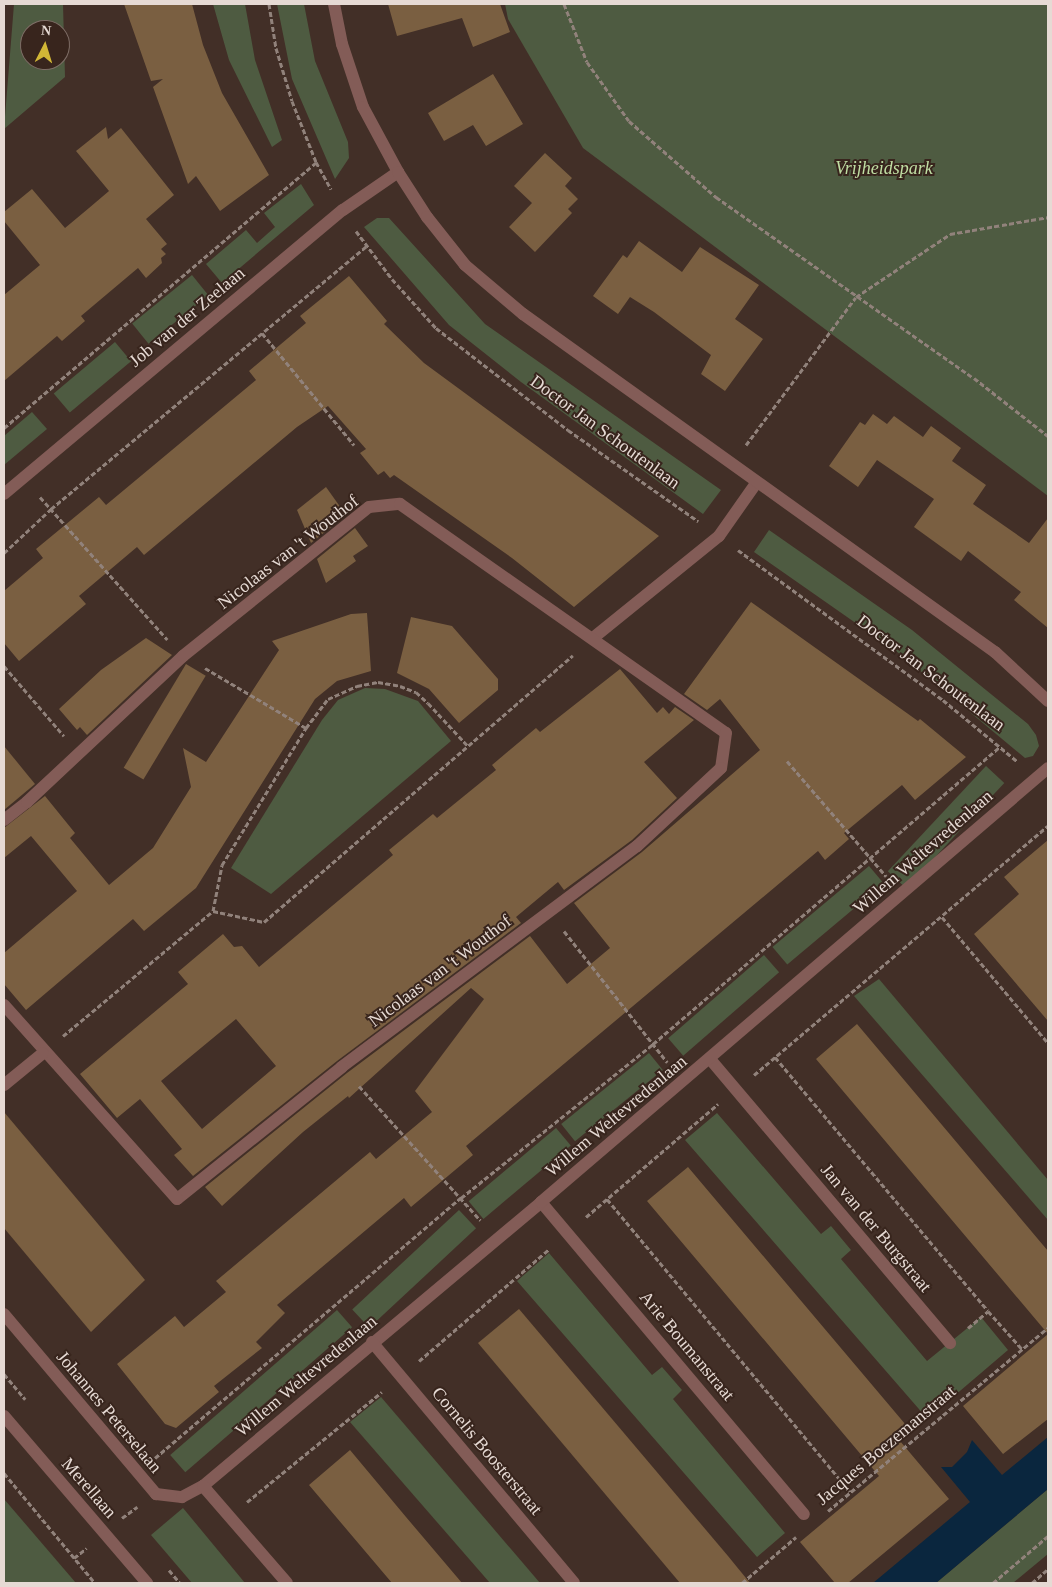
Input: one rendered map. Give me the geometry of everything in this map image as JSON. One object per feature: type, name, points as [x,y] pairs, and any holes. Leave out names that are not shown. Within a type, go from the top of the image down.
[{"type":"street","points":[[334,4],[342,44],[363,107],[398,172],[427,217],[465,265],[524,314],[994,652],[1048,702]]},
{"type":"street","name":"Job van der Zeelaan","points":[[4,494],[343,210],[398,172]]},
{"type":"street","points":[[592,638],[719,536],[758,482]]},
{"type":"street","name":"Nicolaas van 't Wouthof","points":[[4,820],[79,754],[183,656],[369,507],[400,504],[726,733],[721,768],[637,846],[342,1067],[177,1200],[43,1053],[4,1005]]},
{"type":"street","name":"Willem Weltevredenlaan","points":[[203,1486],[372,1342],[542,1202],[1048,768]]},
{"type":"street","points":[[4,1085],[43,1053]]},
{"type":"street","name":"Jan van der Burgstraat","points":[[710,1059],[950,1343]]},
{"type":"street","name":"Arie Boumanstraat","points":[[542,1202],[569,1231],[804,1514]]},
{"type":"street","name":"Johannes Peterselaan","points":[[4,1314],[156,1494],[182,1497],[203,1486]]},
{"type":"street","name":"Cornelis Boosterstraat","points":[[372,1342],[574,1583]]},
{"type":"street","name":"Merellaan","points":[[4,1416],[148,1583]]},
{"type":"street","points":[[203,1486],[287,1583]]},
{"type":"path","name":"Doctor Jan Schoutenlaan","points":[[269,4],[276,48],[292,101],[316,162],[343,210],[367,246],[436,328],[568,430],[719,536],[943,700],[1037,778]]},
{"type":"path","points":[[564,4],[587,62],[629,121],[716,197],[974,378],[1048,436]]},
{"type":"path","points":[[4,428],[316,162]]},
{"type":"path","points":[[732,463],[856,297],[950,234],[1048,217]]},
{"type":"path","points":[[4,553],[51,509],[367,246]]},
{"type":"path","points":[[262,333],[354,445]]},
{"type":"path","points":[[23,477],[183,656],[306,728]]},
{"type":"path","points":[[213,911],[264,922],[592,638]]},
{"type":"path","points":[[4,666],[79,754]]},
{"type":"path","points":[[43,1053],[213,911],[222,865],[306,728],[328,699],[357,686],[378,682],[416,692],[468,746]]},
{"type":"path","points":[[138,1473],[461,1198],[653,1044],[1000,747]]},
{"type":"path","points":[[787,761],[902,893]]},
{"type":"path","points":[[230,1516],[401,1377],[569,1231],[1048,826]]},
{"type":"path","points":[[548,911],[683,1082]]},
{"type":"path","points":[[942,917],[1048,1043]]},
{"type":"path","points":[[775,1057],[1022,1349]]},
{"type":"path","points":[[342,1067],[496,1239]]},
{"type":"path","points":[[607,1199],[850,1492]]},
{"type":"path","points":[[950,1343],[988,1311]]},
{"type":"path","name":"Jacques Boezemanstraat","points":[[820,1517],[1048,1328]]},
{"type":"path","points":[[4,1473],[95,1583]]},
{"type":"path","points":[[742,1583],[798,1536]]},
{"type":"path","points":[[993,1583],[1048,1536]]},
{"type":"path","points":[[1032,1583],[1048,1569]]},
{"type":"green space","points":[[14,4],[63,4],[63,20],[20,20],[20,70],[65,70],[65,77],[4,129]]},
{"type":"green space","points":[[213,4],[245,4],[255,60],[282,140],[272,147],[229,60]]},
{"type":"green space","points":[[277,4],[304,4],[315,61],[348,142],[349,158],[335,179],[292,79]]},
{"type":"green space","name":"Vrijheidspark","points":[[505,4],[1048,4],[1048,496],[583,148],[508,19]]},
{"type":"green space","points":[[301,184],[314,205],[222,283],[206,264],[246,230],[257,243],[275,227],[264,213]]},
{"type":"green space","points":[[377,218],[389,218],[485,324],[721,490],[703,514],[521,382],[449,325],[364,227]]},
{"type":"green space","points":[[192,275],[208,295],[149,344],[132,323]]},
{"type":"green space","points":[[115,342],[131,361],[70,413],[54,393]]},
{"type":"green space","points":[[32,412],[47,429],[4,465],[4,436]]},
{"type":"green space","points":[[769,530],[912,630],[1028,724],[1036,735],[1039,746],[1033,756],[1025,758],[900,654],[754,552]]},
{"type":"green space","points":[[365,688],[385,689],[418,701],[451,741],[271,894],[231,868],[322,720],[338,700]]},
{"type":"green space","points":[[986,766],[1004,783],[906,888],[888,871]]},
{"type":"green space","points":[[869,866],[884,884],[787,965],[772,947]]},
{"type":"green space","points":[[764,955],[779,972],[683,1056],[668,1038]]},
{"type":"green space","points":[[879,979],[1048,1180],[1048,1220],[854,996]]},
{"type":"green space","points":[[649,1053],[663,1070],[575,1141],[561,1124]]},
{"type":"green space","points":[[717,1113],[821,1234],[831,1226],[851,1250],[841,1259],[927,1361],[981,1317],[1008,1350],[940,1408],[925,1416],[685,1140]]},
{"type":"green space","points":[[556,1128],[571,1146],[483,1219],[469,1201]]},
{"type":"green space","points":[[459,1210],[476,1228],[369,1328],[352,1310]]},
{"type":"green space","points":[[549,1253],[652,1375],[662,1367],[682,1390],[673,1399],[785,1533],[757,1557],[517,1281]]},
{"type":"green space","points":[[337,1310],[352,1327],[185,1472],[170,1455]]},
{"type":"green space","points":[[381,1397],[540,1583],[490,1583],[350,1422]]},
{"type":"green space","points":[[1048,1489],[1048,1554],[1013,1583],[936,1583]]},
{"type":"green space","points":[[4,1499],[76,1583],[4,1583]]},
{"type":"green space","points":[[183,1508],[245,1583],[192,1583],[151,1535]]},
{"type":"water","points":[[1048,1437],[1048,1489],[936,1583],[873,1583],[970,1502],[941,1467],[952,1467],[967,1452],[972,1440],[1002,1475]]},
{"type":"building","points":[[124,4],[192,4],[203,45],[222,93],[269,175],[220,211],[196,176],[188,184],[153,87],[163,79],[151,81]]},
{"type":"building","points":[[388,4],[500,4],[510,32],[473,47],[462,18],[397,36]]},
{"type":"building","points":[[493,74],[523,124],[486,146],[473,125],[444,141],[428,113]]},
{"type":"building","points":[[106,127],[108,139],[121,128],[174,195],[146,219],[167,244],[161,249],[166,254],[161,258],[162,263],[146,278],[138,268],[81,316],[85,321],[62,341],[57,336],[4,381],[4,295],[40,265],[4,221],[4,212],[32,189],[65,228],[89,208],[109,191],[76,151]]},
{"type":"building","points":[[545,153],[572,178],[565,186],[578,199],[568,209],[572,213],[535,252],[509,227],[532,203],[514,186]]},
{"type":"building","points":[[639,241],[682,272],[700,247],[759,285],[735,319],[763,339],[725,391],[701,374],[711,355],[654,312],[630,297],[618,314],[593,296],[623,255],[627,258]]},
{"type":"building","points":[[349,276],[387,321],[384,324],[424,363],[659,536],[574,607],[512,558],[394,475],[390,478],[384,471],[378,475],[360,453],[366,449],[328,406],[297,427],[144,555],[137,547],[79,596],[86,604],[19,661],[4,643],[4,591],[43,558],[36,549],[99,497],[106,505],[256,380],[249,371],[306,323],[300,316]]},
{"type":"building","points":[[873,414],[887,424],[894,416],[923,437],[931,426],[961,448],[952,461],[986,485],[973,504],[1029,543],[1048,518],[1048,628],[1014,600],[1021,592],[968,551],[961,561],[914,527],[934,499],[877,460],[858,487],[829,466],[860,422],[865,425]]},
{"type":"building","points":[[326,487],[346,515],[311,543],[297,510]]},
{"type":"building","points":[[355,528],[368,546],[353,556],[356,561],[326,583],[317,559]]},
{"type":"building","points":[[751,602],[918,721],[920,719],[966,757],[915,800],[902,785],[844,833],[849,839],[825,860],[818,851],[466,1146],[473,1155],[411,1207],[404,1198],[277,1305],[285,1313],[256,1342],[262,1348],[214,1386],[219,1392],[176,1428],[165,1424],[117,1364],[175,1316],[184,1327],[226,1292],[216,1281],[370,1152],[376,1159],[432,1112],[415,1091],[484,999],[471,988],[349,1098],[348,1096],[303,1132],[222,1206],[205,1187],[347,1073],[530,936],[567,984],[610,948],[574,903],[642,852],[760,750],[720,699],[707,710],[684,694]]},
{"type":"building","points":[[367,613],[371,671],[337,681],[315,699],[196,888],[144,931],[133,919],[26,1010],[4,984],[4,953],[77,891],[31,836],[4,858],[4,828],[45,796],[75,833],[70,838],[109,885],[153,848],[191,787],[183,748],[206,762],[279,650],[272,641],[351,614]]},
{"type":"building","points":[[411,617],[452,626],[498,679],[498,690],[459,723],[429,689],[397,673]]},
{"type":"building","points":[[146,638],[172,655],[87,735],[80,727],[77,730],[59,709],[101,670]]},
{"type":"building","points":[[186,664],[206,676],[143,780],[124,768]]},
{"type":"building","points":[[620,669],[657,713],[663,707],[669,714],[675,707],[694,720],[644,762],[677,798],[632,840],[564,890],[558,882],[516,917],[521,923],[337,1061],[193,1176],[174,1155],[182,1149],[140,1099],[117,1118],[80,1074],[188,984],[178,972],[223,934],[234,947],[242,946],[259,967],[393,855],[389,850],[433,814],[437,818],[496,770],[492,765],[536,728],[540,732]],"holes":[[[236,1019],[276,1066],[202,1129],[161,1081]]]},
{"type":"building","points":[[4,746],[35,784],[4,810]]},
{"type":"building","points":[[1048,840],[1048,1021],[974,934],[1019,894],[1004,877]]},
{"type":"building","points":[[857,1024],[1048,1251],[1048,1334],[816,1059]]},
{"type":"building","points":[[4,1112],[145,1280],[91,1332],[4,1228]]},
{"type":"building","points":[[688,1167],[911,1431],[900,1441],[949,1499],[848,1583],[835,1583],[800,1542],[879,1476],[647,1201]]},
{"type":"building","points":[[519,1309],[750,1583],[680,1583],[478,1343]]},
{"type":"building","points":[[1048,1334],[1048,1419],[1003,1454],[963,1406]]},
{"type":"building","points":[[350,1450],[462,1583],[392,1583],[309,1485]]}]
